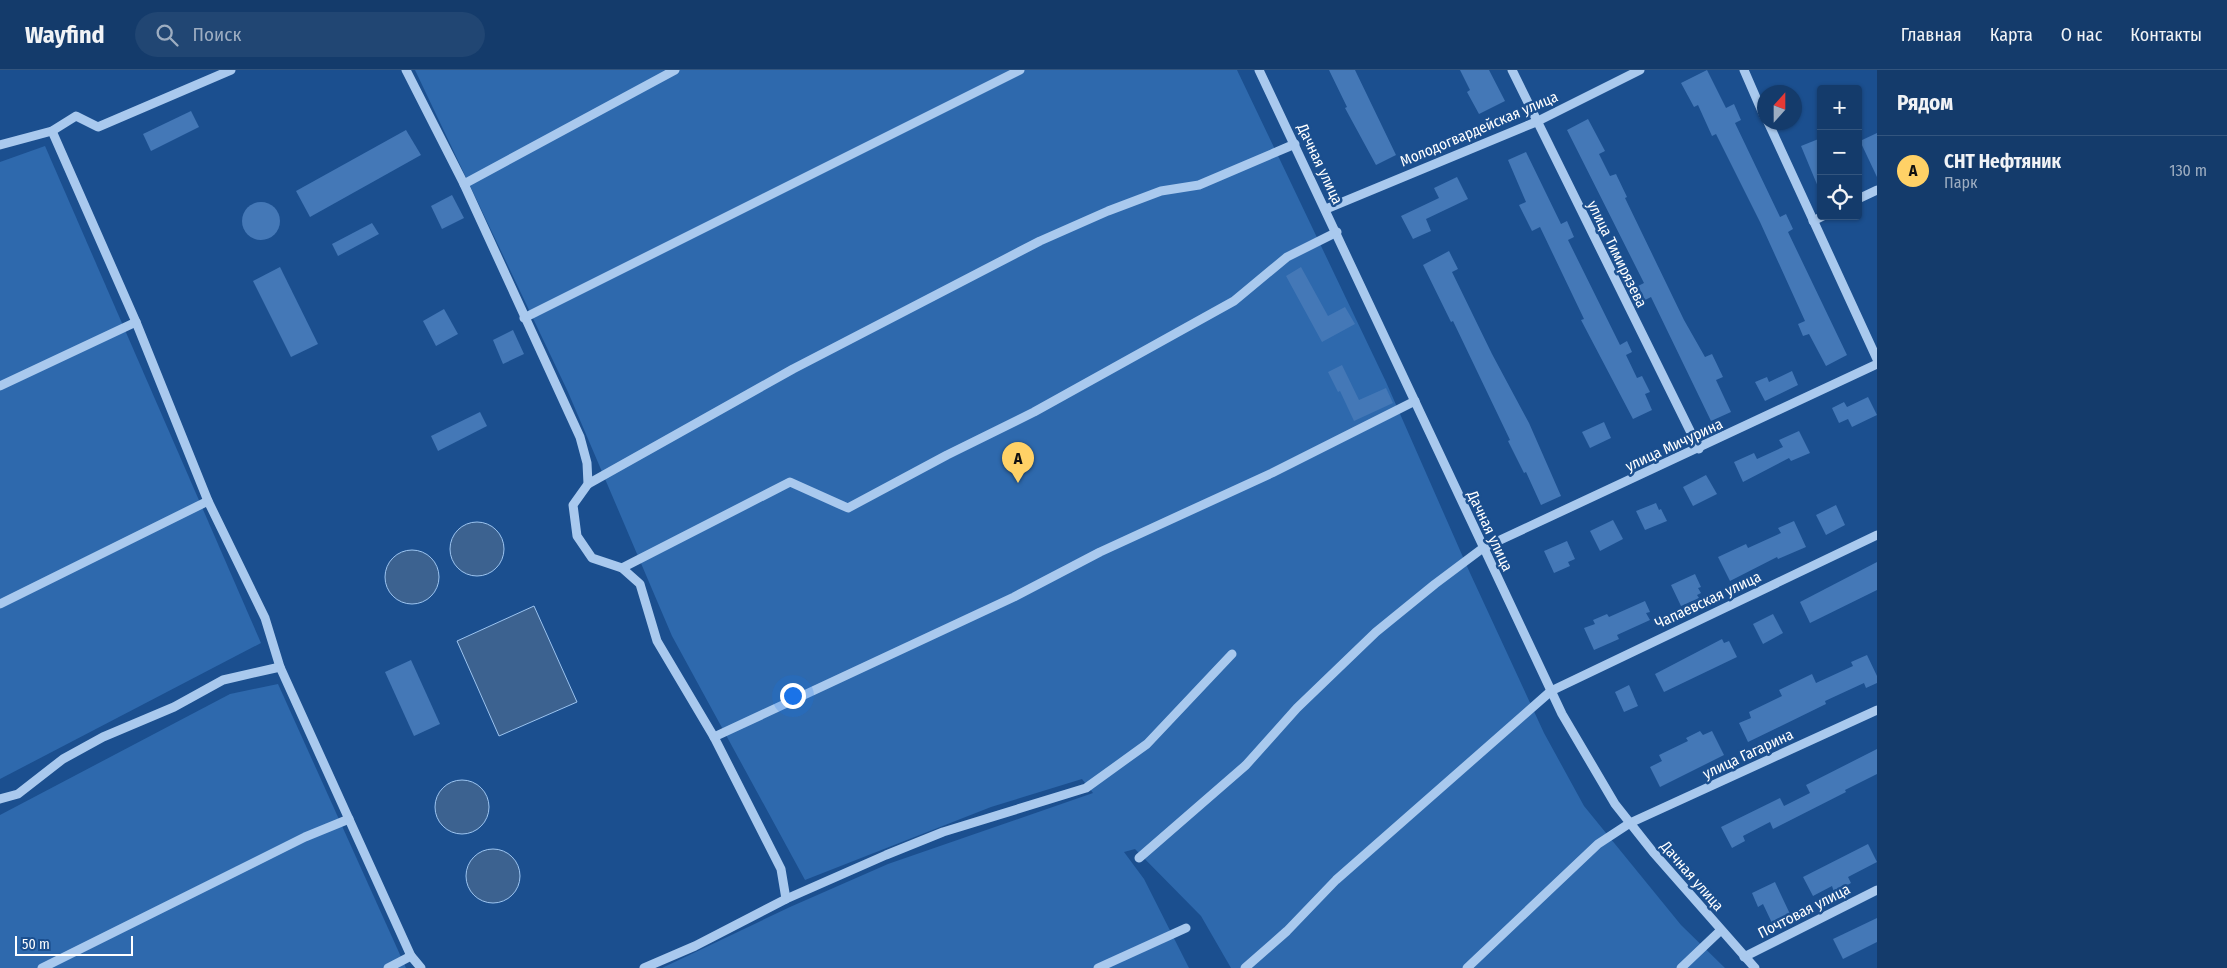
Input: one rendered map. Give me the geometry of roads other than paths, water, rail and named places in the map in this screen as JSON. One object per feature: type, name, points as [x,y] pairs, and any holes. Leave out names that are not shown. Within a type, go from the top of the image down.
[{"type":"street","points":[[0,145],[52,131],[76,116],[98,127],[231,70]]},
{"type":"street","points":[[406,70],[464,184],[580,437],[588,463],[588,484]]},
{"type":"street","points":[[464,184],[675,70]]},
{"type":"street","points":[[524,318],[1020,70]]},
{"type":"street","name":"Дачная улица","points":[[1259,70],[1337,232],[1483,548],[1562,714],[1585,756],[1615,804],[1630,823],[1755,968]]},
{"type":"street","name":"улица Тимирязева","points":[[1512,70],[1698,449]]},
{"type":"street","name":"Молодогвардейская улица","points":[[1326,209],[1536,122],[1640,70]]},
{"type":"street","points":[[1744,70],[1757,100]]},
{"type":"street","points":[[1772,130],[1877,359]]},
{"type":"street","points":[[52,131],[136,322],[208,501],[265,618],[280,667],[411,956],[420,968]]},
{"type":"street","points":[[786,899],[781,869],[714,737],[657,641],[640,584],[622,568],[592,558],[577,536],[573,505],[588,484],[793,369],[1040,241],[1108,211],[1161,191],[1199,185],[1295,144]]},
{"type":"street","points":[[1862,197],[1877,190]]},
{"type":"street","points":[[1813,221],[1817,219]]},
{"type":"street","points":[[622,568],[790,482],[848,508],[1034,412],[1234,301],[1287,257],[1337,232]]},
{"type":"street","points":[[0,386],[136,322]]},
{"type":"street","name":"улица Мичурина","points":[[1139,858],[1246,765],[1297,708],[1376,632],[1483,548],[1877,364]]},
{"type":"street","points":[[714,737],[1014,597],[1100,552],[1272,473],[1415,401]]},
{"type":"street","points":[[0,604],[208,501]]},
{"type":"street","name":"Чапаевская улица","points":[[1245,968],[1287,931],[1336,880],[1551,691],[1877,535]]},
{"type":"street","points":[[644,968],[695,946],[786,899],[943,832],[1086,788],[1147,744],[1232,654]]},
{"type":"street","points":[[0,799],[18,794],[63,759],[103,737],[174,706],[223,680],[280,667]]},
{"type":"street","name":"улица Гагарина","points":[[1467,968],[1598,844],[1630,823],[1877,710]]},
{"type":"street","points":[[42,968],[306,837],[349,819]]},
{"type":"street","name":"Почтовая улица","points":[[1744,956],[1877,890]]},
{"type":"street","points":[[1098,968],[1186,928]]},
{"type":"street","points":[[1681,968],[1721,930]]},
{"type":"street","points":[[388,968],[411,956]]},
{"type":"place","name":"СНТ Нефтяник","points":[[1018,483]]}]
